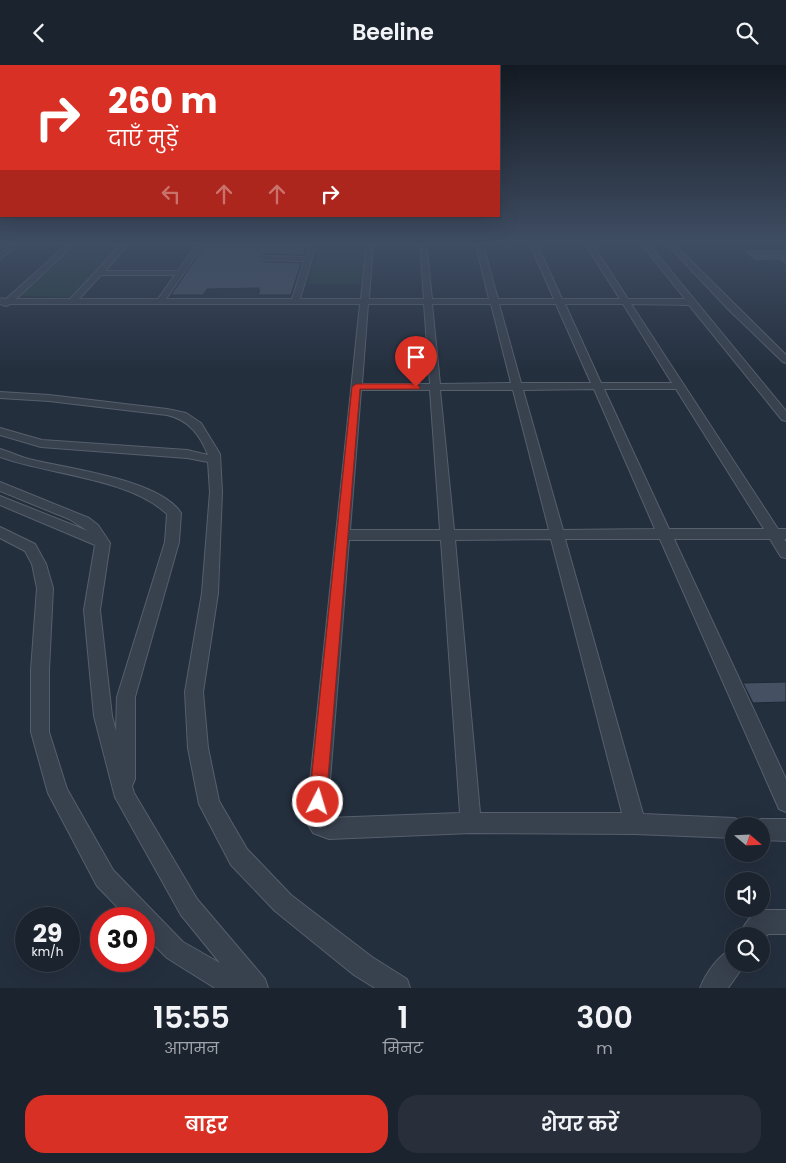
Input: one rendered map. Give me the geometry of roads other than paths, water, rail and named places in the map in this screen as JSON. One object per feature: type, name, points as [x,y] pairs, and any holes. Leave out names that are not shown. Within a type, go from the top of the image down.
[{"type":"street","points":[[0,308],[4,301],[23,285]]},
{"type":"street","points":[[71,302],[87,285]]},
{"type":"street","points":[[160,302],[172,285]]},
{"type":"street","points":[[295,302],[300,285]]},
{"type":"street","points":[[366,285],[316,821],[320,826],[329,829],[471,823],[635,824],[725,828]]},
{"type":"street","points":[[427,285],[471,823]]},
{"type":"street","points":[[489,285],[635,824]]},
{"type":"street","points":[[552,285],[786,802]]},
{"type":"street","points":[[615,285],[679,386],[780,534],[786,553]]},
{"type":"street","points":[[678,285],[786,418]]},
{"type":"street","points":[[710,285],[786,360]]},
{"type":"street","points":[[4,301],[692,302]]},
{"type":"street","points":[[356,387],[679,386]]},
{"type":"street","points":[[0,395],[49,398],[182,415],[197,425],[214,454],[216,492],[210,593],[194,692],[198,748],[209,804],[239,857],[283,903],[363,966],[398,988]]},
{"type":"street","points":[[0,431],[41,443],[187,454],[214,459]]},
{"type":"street","points":[[0,453],[28,463],[111,481],[160,500],[174,513],[172,542],[126,697],[125,797]]},
{"type":"street","points":[[0,486],[78,518],[91,527],[103,543],[92,610],[104,716],[125,797],[189,907],[256,988]]},
{"type":"street","points":[[0,500],[103,543]]},
{"type":"street","points":[[0,532],[30,548],[40,564],[45,588],[40,670],[40,732],[58,793],[106,878],[175,950],[238,988]]},
{"type":"street","points":[[342,535],[780,534]]},
{"type":"street","points":[[770,829],[786,830]]},
{"type":"street","points":[[758,927],[762,922],[786,922]]},
{"type":"street","points":[[712,988],[725,971]]}]
